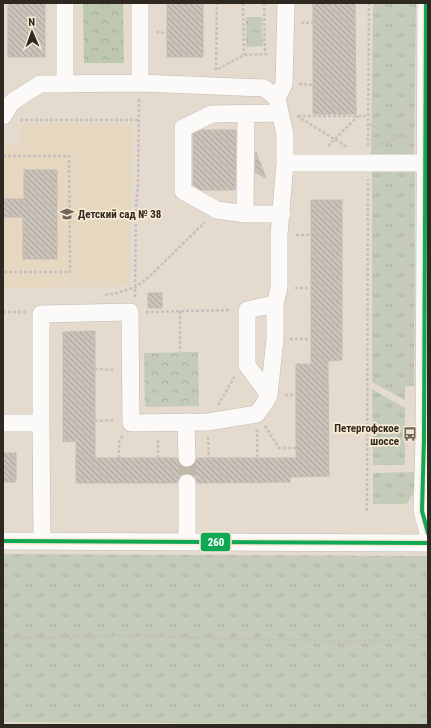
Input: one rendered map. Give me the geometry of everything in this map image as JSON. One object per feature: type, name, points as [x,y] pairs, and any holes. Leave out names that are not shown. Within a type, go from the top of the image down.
[{"type":"street","points":[[64,84],[65,3]]},
{"type":"street","points":[[140,3],[140,83]]},
{"type":"street","points":[[42,541],[41,314],[130,312],[131,423],[208,422],[257,414],[269,395],[275,339],[275,304],[279,288],[279,235],[286,164],[285,135],[279,106],[284,84],[286,3]]},
{"type":"street","points":[[426,3],[426,290],[422,511],[428,533]]},
{"type":"street","points":[[11,118],[12,102],[40,84],[140,83],[216,78],[264,88],[279,106]]},
{"type":"street","points":[[279,106],[246,114],[212,114],[182,128],[183,191],[217,210],[245,214],[282,214]]},
{"type":"street","points":[[245,214],[246,114]]},
{"type":"street","points":[[286,164],[426,163]]},
{"type":"street","points":[[269,395],[247,365],[247,310],[275,304]]},
{"type":"street","points":[[186,422],[187,458]]},
{"type":"street","points":[[3,423],[41,423]]},
{"type":"street","points":[[187,483],[187,542]]},
{"type":"street","points":[[3,540],[428,543]]},
{"type":"path","points":[[216,78],[217,3]]},
{"type":"path","points":[[243,3],[244,55]]},
{"type":"path","points":[[264,3],[266,54]]},
{"type":"path","points":[[369,3],[368,149],[396,138],[413,137]]},
{"type":"path","points":[[216,78],[244,55],[284,54]]},
{"type":"path","points":[[135,287],[140,83]]},
{"type":"path","points":[[279,106],[354,150]]},
{"type":"path","points":[[298,116],[368,116]]},
{"type":"path","points":[[311,164],[358,116]]},
{"type":"path","points":[[11,118],[139,120]]},
{"type":"path","points":[[368,124],[396,138]]},
{"type":"path","points":[[3,156],[69,156],[70,272],[3,272]]},
{"type":"path","points":[[367,511],[368,164]]},
{"type":"path","points":[[102,295],[117,293],[135,287],[149,278],[217,210]]},
{"type":"path","points":[[143,312],[247,310]]},
{"type":"path","points":[[180,311],[180,352]]},
{"type":"path","points":[[3,312],[29,312]]},
{"type":"path","points":[[275,339],[311,339]]},
{"type":"path","points":[[208,422],[240,368],[247,365]]},
{"type":"path","points":[[257,414],[279,448],[296,448]]},
{"type":"path","points":[[257,414],[257,458]]},
{"type":"path","points":[[119,458],[119,442],[131,423]]},
{"type":"path","points":[[3,638],[132,636],[337,641],[428,640]]},
{"type":"shaded area","name":"Детский сад № 38","points":[[21,123],[132,123],[130,283],[122,287],[3,288],[3,145],[22,145]]},
{"type":"green space","points":[[83,3],[123,3],[124,63],[84,63]]},
{"type":"green space","points":[[373,3],[416,3],[414,155],[371,157]]},
{"type":"green space","points":[[246,17],[262,17],[263,46],[246,47]]},
{"type":"green space","points":[[415,169],[414,386],[405,386],[405,400],[372,382],[372,170]]},
{"type":"green space","points":[[198,352],[199,406],[145,407],[144,353]]},
{"type":"green space","points":[[372,389],[405,408],[405,465],[373,465]]},
{"type":"green space","points":[[414,472],[414,492],[407,504],[373,504],[373,473]]},
{"type":"green space","points":[[3,554],[428,556],[428,725],[3,722]]},
{"type":"building","points":[[8,3],[45,3],[45,57],[8,57]]},
{"type":"building","points":[[167,3],[203,3],[203,57],[167,57]]},
{"type":"building","points":[[313,3],[355,3],[356,114],[313,114]]},
{"type":"building","points":[[202,130],[236,130],[235,190],[201,190],[193,185],[193,134]]},
{"type":"building","points":[[256,152],[266,178],[255,172]]},
{"type":"building","points":[[24,170],[57,170],[57,259],[23,259],[23,217],[3,217],[3,199],[24,199]]},
{"type":"building","points":[[311,200],[342,200],[342,360],[328,361],[329,476],[290,477],[290,482],[197,483],[196,478],[187,473],[182,474],[177,483],[76,483],[76,441],[63,442],[63,332],[95,331],[95,458],[177,458],[179,464],[187,468],[196,463],[197,458],[296,458],[296,364],[311,364]]},
{"type":"building","points":[[148,293],[162,293],[162,308],[148,308]]},
{"type":"building","points":[[3,453],[16,453],[16,482],[3,482]]},
{"type":"tunnel","points":[[187,458],[187,483]]},
{"type":"transit line","name":"260","points":[[426,3],[424,439],[422,511],[428,533]]},
{"type":"transit line","name":"260","points":[[3,541],[428,543]]},
{"type":"place","name":"Детский сад № 38","points":[[67,214]]},
{"type":"place","name":"Петергофское шоссе","points":[[410,434]]}]
